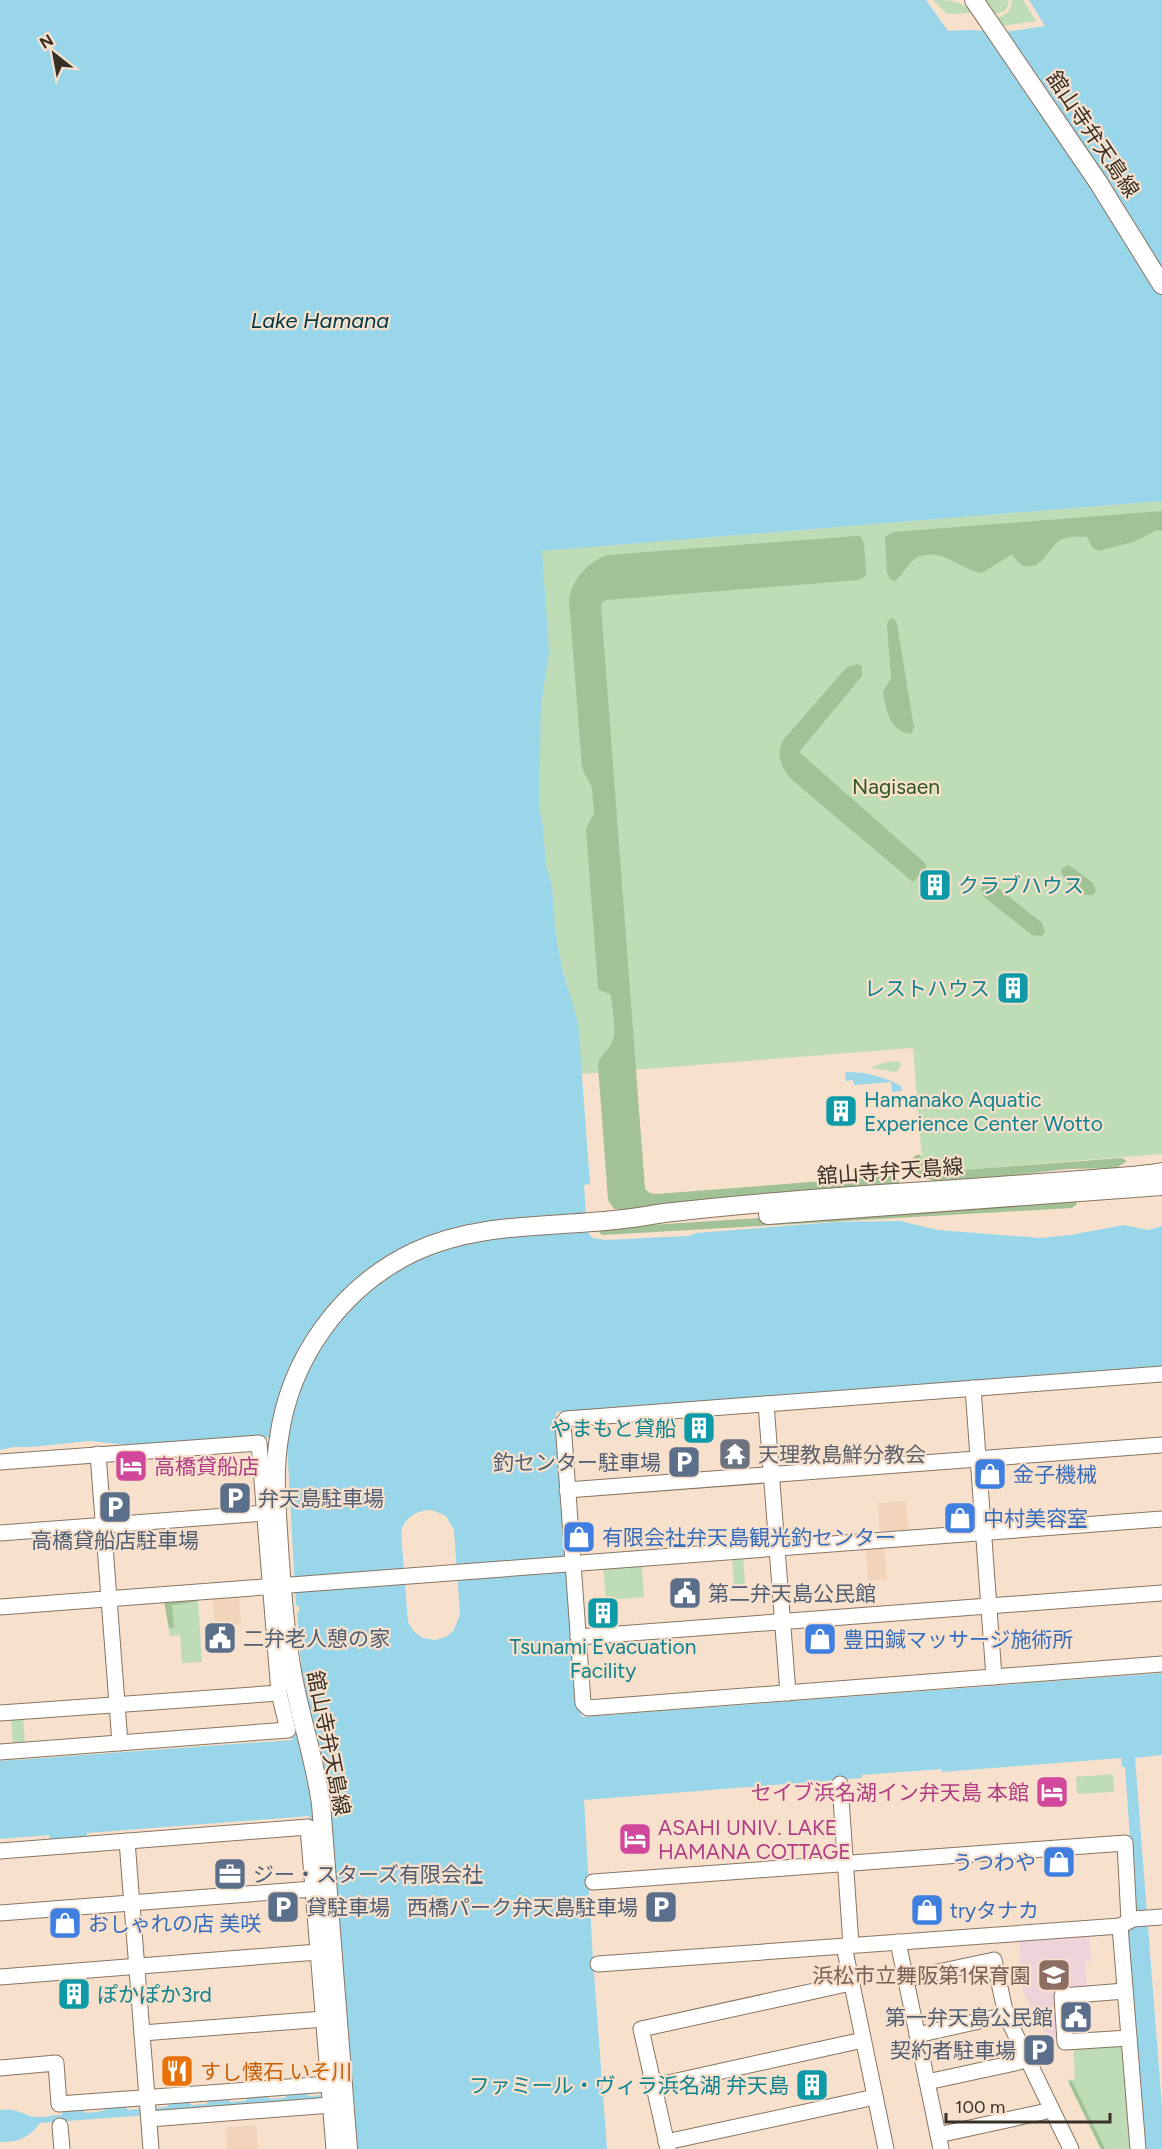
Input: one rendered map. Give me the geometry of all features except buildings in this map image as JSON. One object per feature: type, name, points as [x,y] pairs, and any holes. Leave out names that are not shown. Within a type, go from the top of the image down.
[{"type":"main road","name":"舘山寺弁天島線","points":[[981,8],[1111,202],[1162,285]]},
{"type":"main road","name":"舘山寺弁天島線","points":[[622,1220],[663,1213],[798,1200],[1162,1172]]},
{"type":"main road","name":"舘山寺弁天島線","points":[[348,2149],[334,2093],[323,1822],[315,1769],[293,1678],[282,1586],[275,1485],[278,1444],[287,1400],[311,1345],[335,1313],[363,1284],[396,1261],[432,1244],[471,1233],[597,1221],[799,1213],[1162,1186]]},
{"type":"street","points":[[1162,1374],[566,1419],[562,1423],[583,1703],[588,1708],[1162,1664]]},
{"type":"street","points":[[972,1388],[994,1677]]},
{"type":"street","points":[[766,1404],[788,1693]]},
{"type":"street","points":[[0,1462],[259,1443],[265,1513],[282,1586],[279,1693],[288,1730],[0,1752]]},
{"type":"street","points":[[567,1490],[1162,1445]]},
{"type":"street","points":[[98,1454],[120,1743]]},
{"type":"street","points":[[0,1533],[265,1513]]},
{"type":"street","points":[[0,1607],[1162,1519]]},
{"type":"street","points":[[578,1637],[1162,1593]]},
{"type":"street","points":[[0,1713],[279,1693]]},
{"type":"street","points":[[840,1784],[851,1983],[886,2149]]},
{"type":"street","points":[[0,1851],[308,1827],[324,2019],[334,2093],[334,2149]]},
{"type":"street","points":[[127,1841],[151,2149]]},
{"type":"street","points":[[593,1882],[1125,1844],[1139,1920],[1125,1991],[1138,2149]]},
{"type":"street","points":[[0,1913],[313,1889]]},
{"type":"street","points":[[598,1964],[898,1942],[1139,1920]]},
{"type":"street","points":[[898,1942],[940,2142],[1051,2108]]},
{"type":"street","points":[[0,1977],[318,1952]]},
{"type":"street","points":[[905,1979],[994,1960],[1006,2015],[1071,2149]]},
{"type":"street","points":[[851,1983],[641,2029],[667,2146],[875,2097]]},
{"type":"street","points":[[1125,1991],[1062,1996],[1058,2043],[1129,2038]]},
{"type":"street","points":[[917,2035],[1006,2015]]},
{"type":"street","points":[[142,2033],[324,2019]]},
{"type":"street","points":[[654,2086],[863,2040]]},
{"type":"street","points":[[927,2082],[1019,2062],[1027,2058]]},
{"type":"street","points":[[0,2068],[56,2063],[59,2104],[334,2093]]},
{"type":"street","points":[[148,2118],[334,2093]]},
{"type":"street","points":[[60,2126],[62,2149]]},
{"type":"shaded area","points":[[906,1501],[908,1532],[880,1534],[878,1503]]},
{"type":"shaded area","points":[[884,1547],[887,1579],[868,1581],[866,1548]]},
{"type":"shaded area","points":[[239,1594],[241,1624],[215,1626],[212,1596]]},
{"type":"shaded area","name":"浜松市立舞阪第1保育園","points":[[1089,1931],[1091,1961],[1085,1962],[1087,1991],[1059,1993],[1061,2039],[1048,2040],[1022,1989],[1019,1936]]},
{"type":"shaded area","points":[[256,2125],[258,2149],[227,2149],[226,2127]]},
{"type":"green space","points":[[933,0],[959,3],[972,13],[947,14]]},
{"type":"green space","points":[[984,0],[1008,0],[1009,4],[1005,11],[995,14]]},
{"type":"green space","points":[[1012,0],[1023,0],[1036,21],[1002,26],[998,17],[1008,12]]},
{"type":"green space","name":"Nagisaen","points":[[1162,501],[1162,1154],[923,1173],[913,1048],[582,1074],[555,926],[552,885],[546,865],[539,806],[541,707],[549,651],[541,551]]},
{"type":"green space","points":[[1162,511],[1162,531],[1157,530],[1133,542],[1098,551],[1092,547],[1087,537],[1066,538],[1058,542],[1042,561],[1032,566],[1021,564],[1011,555],[982,573],[943,556],[926,554],[915,559],[895,581],[891,580],[887,573],[885,537],[893,532]]},
{"type":"green space","points":[[860,536],[864,543],[866,575],[859,580],[606,600],[601,606],[645,1189],[656,1194],[890,1176],[898,1179],[899,1183],[895,1186],[614,1209],[608,1200],[598,1065],[612,1043],[614,1025],[610,994],[599,990],[598,987],[586,829],[594,813],[592,788],[582,768],[570,593],[582,572],[594,562],[608,555]]},
{"type":"green space","points":[[892,618],[897,624],[914,728],[911,734],[898,729],[893,724],[887,712],[883,691],[891,679],[887,625]]},
{"type":"green space","points":[[857,664],[862,666],[862,676],[799,752],[926,864],[926,868],[913,882],[791,779],[780,760],[780,749],[784,739],[847,667]]},
{"type":"green space","points":[[1069,865],[1093,883],[1096,891],[1093,895],[1083,894],[1068,883],[1061,869]]},
{"type":"green space","points":[[987,879],[1042,923],[1045,932],[1042,936],[1032,935],[984,897],[981,889]]},
{"type":"green space","points":[[899,1062],[901,1066],[896,1072],[871,1068],[879,1064]]},
{"type":"green space","points":[[919,1154],[922,1158],[923,1173],[1122,1158],[1127,1161],[1116,1168],[1067,1169],[941,1184],[929,1179],[915,1178],[913,1157]]},
{"type":"green space","points":[[1075,1198],[1077,1204],[1072,1208],[602,1235],[599,1232],[602,1228]]},
{"type":"green space","points":[[743,1557],[745,1584],[734,1585],[732,1558]]},
{"type":"green space","points":[[642,1565],[644,1597],[606,1600],[603,1568]]},
{"type":"green space","points":[[196,1598],[195,1602],[172,1605],[174,1626],[169,1628],[164,1601]]},
{"type":"green space","points":[[198,1598],[202,1662],[182,1663],[180,1635],[170,1636],[164,1600]]},
{"type":"green space","points":[[23,1717],[25,1745],[13,1746],[11,1718]]},
{"type":"green space","points":[[1113,1774],[1114,1792],[1077,1794],[1076,1777]]},
{"type":"green space","points":[[1122,2041],[1133,2149],[1101,2149],[1067,2080],[1075,2079],[1073,2045]]},
{"type":"green space","points":[[1071,2080],[1105,2149],[1101,2149],[1069,2083]]},
{"type":"water","name":"Lake Hamana","points":[[0,0],[926,0],[948,31],[1004,32],[1045,26],[1029,0],[1162,0],[1162,501],[542,551],[549,651],[541,707],[539,806],[562,968],[578,1022],[590,1184],[584,1185],[587,1230],[592,1238],[606,1240],[688,1236],[696,1233],[836,1222],[900,1221],[938,1230],[1040,1238],[1124,1225],[1148,1230],[1162,1226],[1162,1366],[556,1412],[577,1705],[582,1717],[1162,1673],[1162,1755],[1135,1758],[1162,2108],[1162,2149],[1144,2149],[1127,1933],[1136,1922],[1125,1767],[1122,1767],[1121,1758],[942,1772],[942,1769],[862,1775],[862,1778],[584,1800],[607,2149],[356,2149],[352,2100],[40,2123],[23,2138],[0,2142],[0,2110],[12,2110],[33,2117],[41,2117],[61,2115],[64,2111],[82,2110],[86,2113],[103,2111],[106,2108],[125,2107],[128,2110],[167,2107],[170,2103],[206,2104],[209,2100],[245,2101],[248,2097],[266,2096],[270,2099],[285,2098],[288,2094],[306,2093],[309,2096],[351,2093],[309,1816],[87,1833],[87,1837],[50,1840],[49,1835],[0,1839],[0,1761],[292,1740],[292,1734],[297,1734],[306,1698],[299,1665],[301,1663],[297,1612],[299,1612],[299,1606],[296,1606],[287,1444],[266,1437],[139,1446],[89,1441],[0,1450]],"holes":[[[432,1510],[446,1516],[454,1530],[460,1614],[454,1630],[446,1637],[435,1640],[423,1638],[414,1632],[408,1622],[401,1532],[408,1518],[421,1511]]]},
{"type":"water","points":[[845,1072],[881,1077],[901,1086],[902,1091],[892,1092],[891,1082],[854,1085],[853,1080],[846,1081]]},
{"type":"place","name":"クラブハウス","points":[[935,885]]},
{"type":"place","name":"レストハウス","points":[[1013,988]]},
{"type":"place","name":"Hamanako Aquatic Experience Center Wotto","points":[[841,1111]]},
{"type":"place","name":"やまもと貸船","points":[[699,1428]]},
{"type":"place","name":"天理教島鮮分教会","points":[[735,1454]]},
{"type":"place","name":"釣センター駐車場","points":[[684,1462]]},
{"type":"place","name":"高橋貸船店","points":[[131,1466]]},
{"type":"place","name":"金子機械","points":[[990,1474]]},
{"type":"place","name":"弁天島駐車場","points":[[235,1498]]},
{"type":"place","name":"高橋貸船店駐車場","points":[[115,1507]]},
{"type":"place","name":"中村美容室","points":[[960,1518]]},
{"type":"place","name":"有限会社弁天島観光釣センター","points":[[579,1537]]},
{"type":"place","name":"第二弁天島公民館","points":[[685,1593]]},
{"type":"place","name":"Tsunami Evacuation Facility","points":[[603,1613]]},
{"type":"place","name":"二弁老人憩の家","points":[[220,1638]]},
{"type":"place","name":"豊田鍼マッサージ施術所","points":[[820,1639]]},
{"type":"place","name":"セイブ浜名湖イン弁天島 本館","points":[[1052,1792]]},
{"type":"place","name":"ASAHI UNIV. LAKE HAMANA COTTAGE","points":[[635,1839]]},
{"type":"place","name":"うつわや","points":[[1059,1862]]},
{"type":"place","name":"ジー・スターズ有限会社","points":[[230,1874]]},
{"type":"place","name":"貸駐車場","points":[[283,1907]]},
{"type":"place","name":"西橋パーク弁天島駐車場","points":[[661,1907]]},
{"type":"place","name":"tryタナカ","points":[[927,1910]]},
{"type":"place","name":"おしゃれの店 美咲","points":[[65,1923]]},
{"type":"place","name":"浜松市立舞阪第1保育園","points":[[1054,1975]]},
{"type":"place","name":"ぽかぽか3rd","points":[[74,1994]]},
{"type":"place","name":"第一弁天島公民館","points":[[1076,2017]]},
{"type":"place","name":"契約者駐車場","points":[[1039,2050]]},
{"type":"place","name":"すし懐石 いそ川","points":[[177,2071]]},
{"type":"place","name":"ファミール・ヴィラ浜名湖 弁天島","points":[[812,2085]]}]
